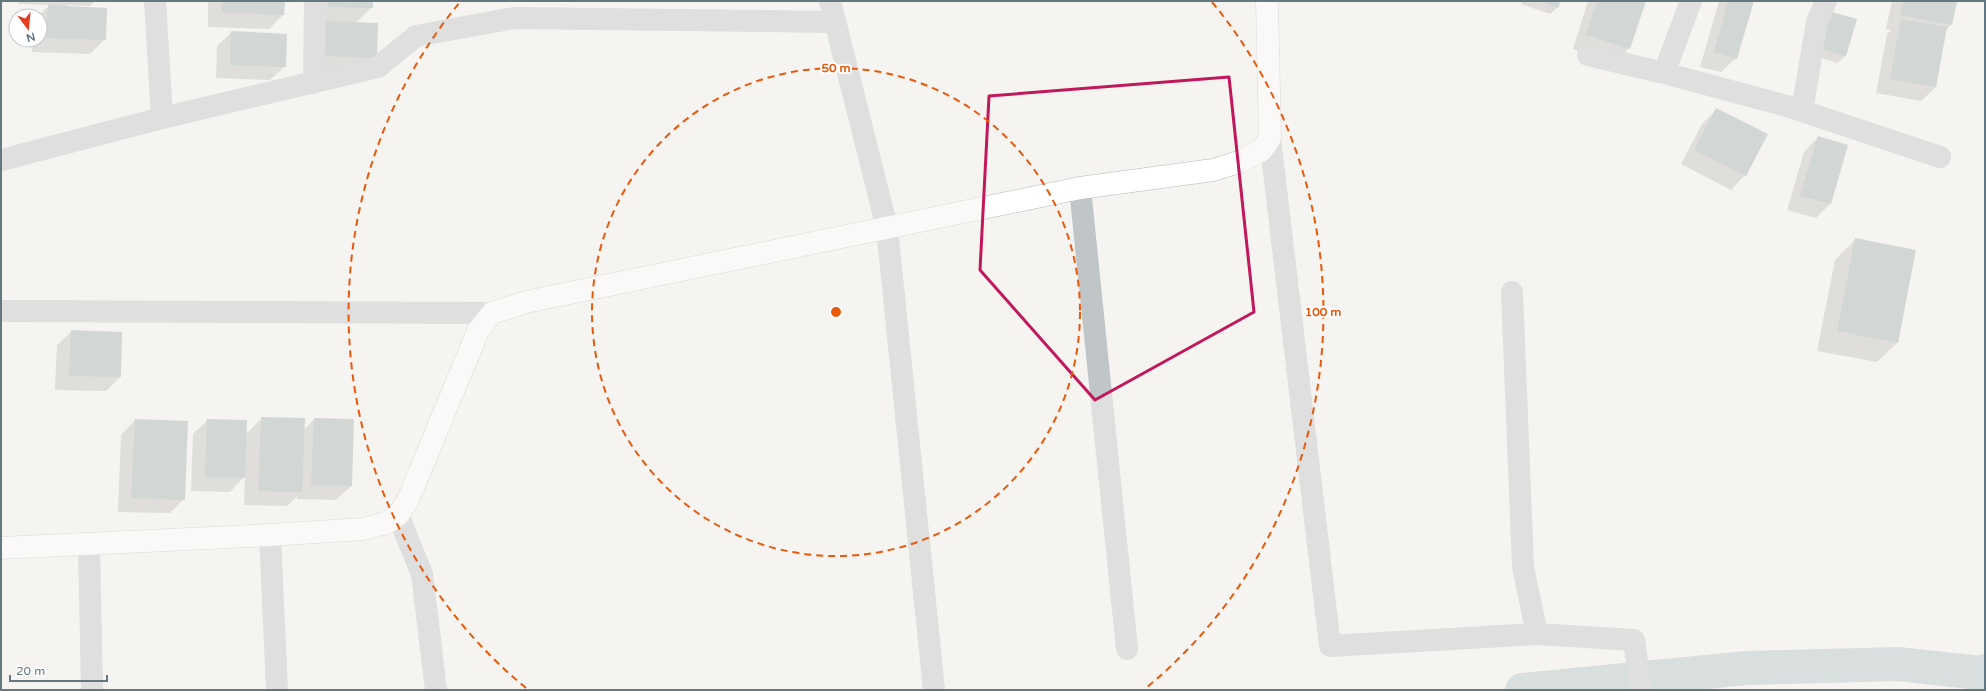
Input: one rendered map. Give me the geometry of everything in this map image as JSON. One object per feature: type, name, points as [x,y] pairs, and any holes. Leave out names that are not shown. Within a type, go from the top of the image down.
[{"type":"main road","points":[[1,548],[89,545],[363,529],[386,523],[398,515],[408,500],[478,331],[492,314],[526,302],[1080,188],[1213,170],[1242,161],[1262,150],[1270,138],[1267,1]]},
{"type":"street","points":[[155,1],[162,118]]},
{"type":"street","points":[[314,83],[315,1]]},
{"type":"street","points":[[1664,73],[1691,1]]},
{"type":"street","points":[[1802,111],[1816,22],[1826,1]]},
{"type":"street","points":[[1,160],[162,118],[378,68],[416,36],[514,10],[833,11],[887,228],[934,690]]},
{"type":"street","points":[[1588,55],[1664,73],[1802,111],[1940,157]]},
{"type":"street","points":[[1270,138],[1330,646],[1537,634],[1634,640],[1641,690]]},
{"type":"street","points":[[1080,188],[1127,649]]},
{"type":"street","points":[[1512,292],[1523,567],[1537,634]]},
{"type":"street","points":[[1,311],[492,314]]},
{"type":"street","points":[[398,515],[422,574],[436,690]]},
{"type":"street","points":[[270,535],[277,690]]},
{"type":"street","points":[[89,545],[92,690]]},
{"type":"highlighted area","points":[[1229,77],[1254,312],[1095,400],[980,270],[989,96]]},
{"type":"building","points":[[222,1],[285,1],[284,15],[222,13]]},
{"type":"building","points":[[328,1],[373,1],[373,8],[328,7]]},
{"type":"building","points":[[1540,1],[1561,1],[1558,8]]},
{"type":"building","points":[[1597,1],[1646,1],[1630,49],[1586,35]]},
{"type":"building","points":[[1728,1],[1754,1],[1737,59],[1714,52]]},
{"type":"building","points":[[1903,1],[1957,1],[1952,25],[1900,15]]},
{"type":"building","points":[[48,5],[107,8],[106,40],[48,38]]},
{"type":"building","points":[[1828,11],[1857,19],[1846,56],[1817,48]]},
{"type":"building","points":[[1901,19],[1947,27],[1936,87],[1890,79]]},
{"type":"building","points":[[323,21],[378,23],[377,58],[322,56]]},
{"type":"building","points":[[231,31],[287,34],[286,67],[230,65]]},
{"type":"building","points":[[1716,108],[1768,134],[1746,176],[1694,150]]},
{"type":"building","points":[[1818,136],[1848,145],[1831,204],[1800,196]]},
{"type":"building","points":[[1855,238],[1916,250],[1898,343],[1837,331]]},
{"type":"building","points":[[71,330],[122,332],[121,377],[69,376]]},
{"type":"building","points":[[261,417],[305,418],[302,492],[258,491]]},
{"type":"building","points":[[314,418],[354,419],[352,486],[311,485]]},
{"type":"building","points":[[135,419],[188,421],[185,500],[131,498]]},
{"type":"building","points":[[207,419],[247,420],[245,478],[205,477]]},
{"type":"waterway","points":[[1522,690],[1747,668],[1898,664],[1980,673],[1985,671]]}]
